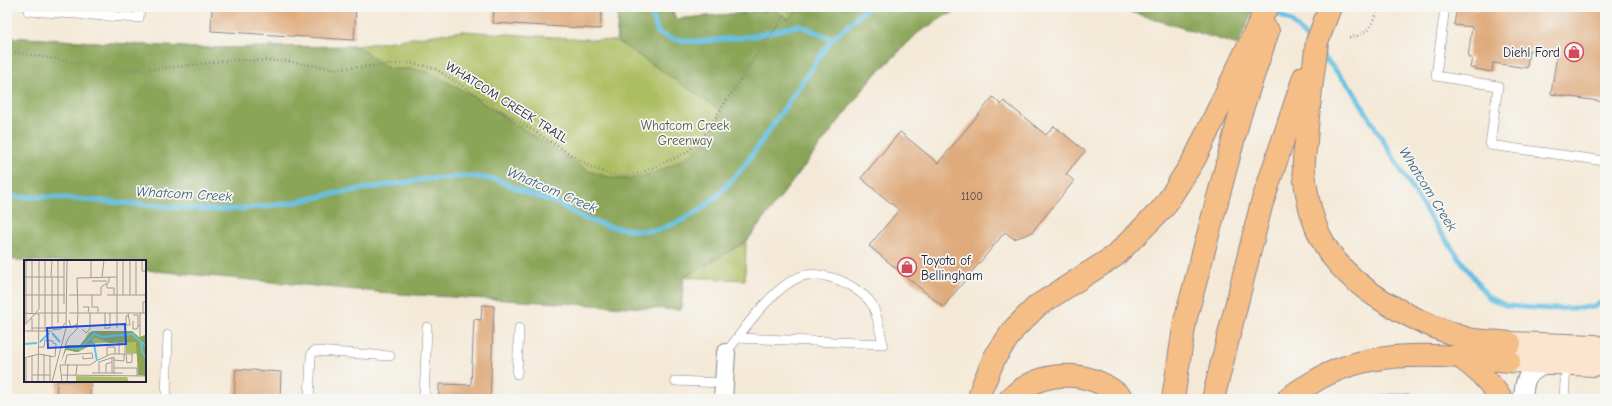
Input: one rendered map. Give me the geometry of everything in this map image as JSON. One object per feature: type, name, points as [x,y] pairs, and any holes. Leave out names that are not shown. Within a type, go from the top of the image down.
[{"type":"highway","points":[[979,399],[982,387],[995,357],[1014,329],[1037,306],[1115,256],[1164,207],[1195,158],[1267,7]]},
{"type":"highway","points":[[1173,399],[1185,320],[1240,115],[1276,7]]},
{"type":"highway","points":[[1213,399],[1261,206],[1299,116],[1317,42],[1330,7]]},
{"type":"highway","points":[[1299,116],[1304,170],[1310,211],[1320,237],[1349,276],[1376,296],[1417,319],[1469,339],[1510,352]]},
{"type":"highway","points":[[1288,399],[1320,377],[1368,359],[1411,355],[1460,357],[1510,352]]},
{"type":"highway","points":[[1460,357],[1479,371],[1494,386],[1502,399]]},
{"type":"highway","points":[[1010,399],[1020,390],[1042,378],[1066,375],[1091,379],[1113,390],[1123,399]]},
{"type":"main road","points":[[1510,352],[1595,346],[1605,350]]},
{"type":"main road","points":[[1510,352],[1557,363],[1594,365],[1605,361]]},
{"type":"street","points":[[724,391],[726,353]]},
{"type":"street","points":[[1522,399],[1525,379],[1533,371],[1557,363]]},
{"type":"lane","points":[[28,7],[28,11],[139,18],[140,7]]},
{"type":"lane","points":[[1445,7],[1436,76],[1498,86],[1490,145],[1605,161]]},
{"type":"lane","points":[[726,353],[753,316],[790,281],[806,275],[826,276],[846,282],[872,303],[883,344],[737,338]]},
{"type":"lane","points":[[424,399],[427,327]]},
{"type":"lane","points":[[517,374],[519,328]]},
{"type":"lane","points":[[166,399],[168,335]]},
{"type":"lane","points":[[309,399],[311,356],[315,351],[390,356]]},
{"type":"lane","points":[[1557,363],[1564,399]]},
{"type":"lane","points":[[676,381],[724,391]]},
{"type":"lane","points":[[1383,399],[1406,399]]},
{"type":"path","name":"WHATCOM CREEK TRAIL","points":[[7,51],[121,70],[159,68],[233,60],[285,61],[336,69],[364,68],[410,63],[428,67],[451,77],[589,166],[608,174],[625,176],[641,172],[686,153],[700,141],[761,48],[784,17],[796,7]]},
{"type":"path","points":[[1349,37],[1365,33],[1373,24],[1379,7]]},
{"type":"green space","name":"Whatcom Creek Greenway","points":[[619,7],[671,7],[676,19],[776,10],[779,7],[967,7],[945,16],[919,32],[871,79],[746,242],[745,280],[684,277],[146,270],[146,260],[144,260],[7,37],[198,48],[357,46],[462,31],[616,41]]},
{"type":"green space","name":"Whatcom Creek Greenway","points":[[619,7],[671,7],[676,19],[776,10],[787,19],[802,7],[967,7],[945,16],[919,32],[871,79],[746,242],[684,277],[681,310],[399,294],[146,270],[146,260],[24,260],[7,259],[7,37],[198,48],[357,46],[389,69],[413,69],[428,72],[466,92],[588,171],[624,179],[654,173],[676,163],[695,151],[710,134],[723,112],[617,41]]},
{"type":"green space","points":[[1114,7],[1254,7],[1238,45]]},
{"type":"building","points":[[212,7],[356,7],[354,40],[211,31]]},
{"type":"building","points":[[494,7],[602,7],[600,29],[493,23]]},
{"type":"building","name":"Diehl Ford","points":[[1457,7],[1478,10],[1479,7],[1605,7],[1605,102],[1551,94],[1557,54],[1529,50],[1527,68],[1493,63],[1492,72],[1470,68],[1472,58],[1468,58],[1472,27],[1454,25]]},
{"type":"building","points":[[993,97],[1001,105],[1004,101],[1046,135],[1054,126],[1085,151],[1066,174],[1074,181],[1031,233],[1014,239],[1005,232],[943,307],[869,246],[899,210],[861,178],[900,132],[938,163]]},
{"type":"building","points":[[482,305],[494,306],[490,399],[439,399],[439,384],[471,385],[474,319],[481,320]]},
{"type":"building","points":[[236,369],[281,372],[280,399],[234,399]]},
{"type":"building","points":[[57,382],[91,382],[90,399],[56,399]]},
{"type":"waterway","points":[[650,7],[658,33],[673,39],[697,42],[755,36],[799,25],[832,39]]},
{"type":"waterway","name":"Whatcom Creek","points":[[7,197],[50,197],[209,210],[240,209],[291,203],[337,193],[427,179],[469,176],[498,180],[524,192],[559,204],[583,218],[611,227],[641,231],[658,230],[683,220],[701,209],[717,196],[745,165],[832,39],[869,7]]},
{"type":"waterway","name":"Whatcom Creek","points":[[1272,10],[1291,21],[1311,43]]},
{"type":"waterway","name":"Whatcom Creek","points":[[1322,55],[1352,89],[1430,218],[1488,297],[1507,306],[1550,309],[1594,307],[1605,300]]},
{"type":"place","name":"Diehl Ford","points":[[1574,52]]},
{"type":"place","name":"Toyota of Bellingham","points":[[907,267]]}]
